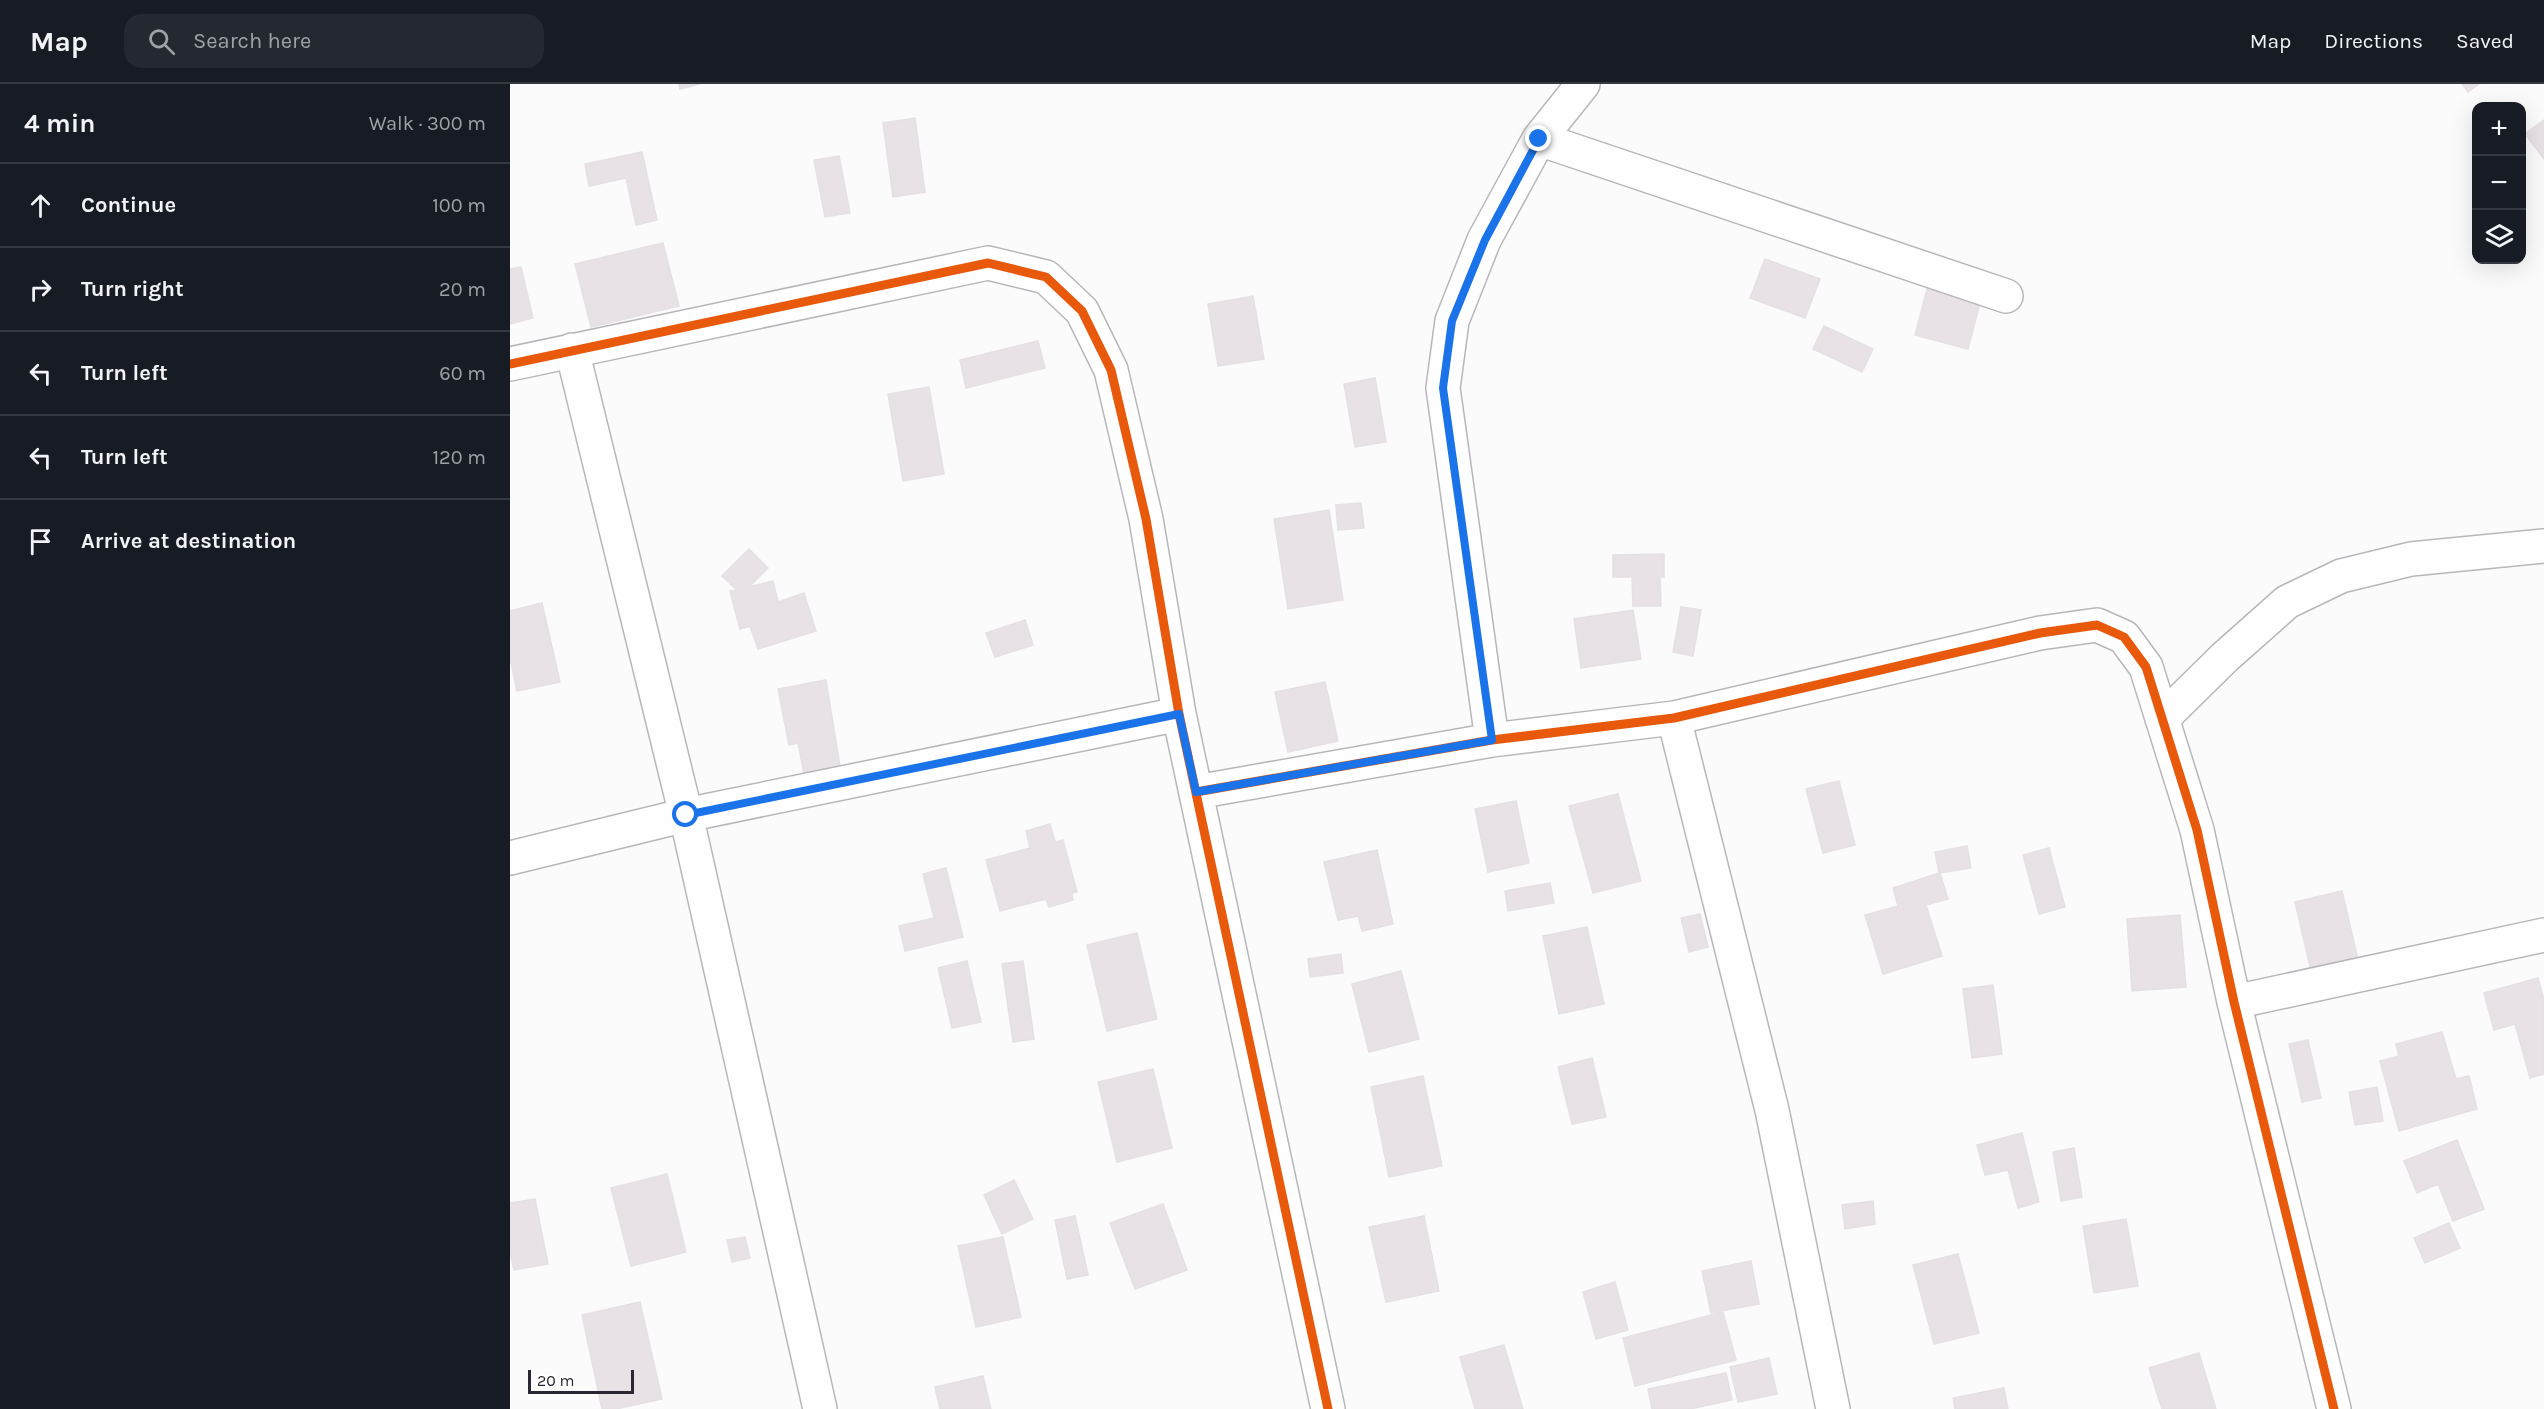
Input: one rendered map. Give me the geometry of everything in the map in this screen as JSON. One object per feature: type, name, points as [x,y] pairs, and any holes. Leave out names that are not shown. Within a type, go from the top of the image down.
[{"type":"street","points":[[1492,740],[1443,388],[1452,321],[1485,240],[1539,139],[1583,84]]},
{"type":"street","points":[[1539,139],[2006,296]]},
{"type":"street","points":[[510,364],[988,263],[1046,277],[1082,311],[1111,370],[1146,519],[1179,714],[1328,1409]]},
{"type":"street","points":[[572,350],[686,815],[820,1409]]},
{"type":"street","points":[[2162,718],[2225,657],[2287,602],[2341,576],[2411,559],[2544,546]]},
{"type":"street","points":[[1196,792],[1492,740],[1674,718],[2040,633],[2097,625],[2124,637],[2146,668],[2197,830],[2234,1002],[2334,1409]]},
{"type":"street","points":[[510,858],[686,815],[1179,714]]},
{"type":"street","points":[[1674,718],[1772,1110],[1833,1409]]},
{"type":"street","points":[[2234,1002],[2544,935]]},
{"type":"building","points":[[679,84],[700,84],[680,89]]},
{"type":"building","points":[[2462,84],[2479,84],[2468,92]]},
{"type":"building","points":[[915,118],[925,192],[893,197],[883,123]]},
{"type":"building","points":[[2544,120],[2544,159],[2526,135]]},
{"type":"building","points":[[642,152],[657,220],[636,225],[626,178],[589,186],[585,164]]},
{"type":"building","points":[[839,156],[850,213],[825,217],[814,160]]},
{"type":"building","points":[[663,243],[679,306],[591,327],[575,264]]},
{"type":"building","points":[[1765,259],[1820,279],[1805,318],[1750,298]]},
{"type":"building","points":[[521,267],[533,318],[510,324],[510,269]]},
{"type":"building","points":[[1927,289],[1980,303],[1968,349],[1915,335]]},
{"type":"building","points":[[1253,296],[1264,359],[1218,366],[1208,304]]},
{"type":"building","points":[[1824,326],[1873,349],[1862,372],[1813,349]]},
{"type":"building","points":[[1038,341],[1045,368],[966,388],[960,360]]},
{"type":"building","points":[[1375,378],[1386,442],[1355,447],[1344,384]]},
{"type":"building","points":[[929,387],[944,474],[903,481],[888,394]]},
{"type":"building","points":[[1361,503],[1364,528],[1338,530],[1336,505]]},
{"type":"building","points":[[1329,510],[1343,600],[1288,609],[1274,519]]},
{"type":"building","points":[[749,549],[768,568],[749,587],[773,581],[778,602],[804,593],[816,631],[758,649],[750,626],[740,629],[730,591],[737,590],[722,576]]},
{"type":"building","points":[[1664,554],[1664,577],[1660,577],[1661,606],[1633,606],[1632,577],[1613,577],[1613,555]]},
{"type":"building","points":[[542,603],[560,682],[517,691],[510,658],[510,611]]},
{"type":"building","points":[[1681,607],[1701,610],[1693,656],[1673,652]]},
{"type":"building","points":[[1633,610],[1641,659],[1581,668],[1574,619]]},
{"type":"building","points":[[1025,620],[1033,645],[995,657],[986,633]]},
{"type":"building","points":[[826,680],[841,772],[805,779],[798,743],[789,745],[778,689]]},
{"type":"building","points":[[1325,682],[1338,741],[1288,752],[1275,692]]},
{"type":"building","points":[[1839,781],[1855,845],[1823,853],[1806,789]]},
{"type":"building","points":[[1618,794],[1641,881],[1593,893],[1569,806]]},
{"type":"building","points":[[1516,801],[1529,863],[1488,872],[1475,809]]},
{"type":"building","points":[[1050,824],[1055,842],[1063,840],[1077,892],[1072,893],[1073,900],[1049,907],[1046,899],[1000,911],[986,860],[1030,848],[1026,831]]},
{"type":"building","points":[[1967,846],[1971,868],[1940,873],[1948,899],[1926,905],[1942,956],[1883,974],[1865,915],[1898,906],[1893,888],[1939,873],[1935,852]]},
{"type":"building","points":[[2049,848],[2065,907],[2039,914],[2023,855]]},
{"type":"building","points":[[1377,850],[1393,924],[1362,931],[1358,916],[1338,920],[1324,862]]},
{"type":"building","points":[[946,868],[963,937],[905,951],[899,926],[934,918],[923,874]]},
{"type":"building","points":[[1550,883],[1554,903],[1508,911],[1505,891]]},
{"type":"building","points":[[2342,891],[2362,977],[2315,988],[2295,902]]},
{"type":"building","points":[[1700,914],[1708,947],[1689,952],[1681,918]]},
{"type":"building","points":[[2180,915],[2186,987],[2132,991],[2127,919]]},
{"type":"building","points":[[1587,927],[1604,1004],[1559,1014],[1543,936]]},
{"type":"building","points":[[1137,933],[1157,1019],[1107,1031],[1087,945]]},
{"type":"building","points":[[1341,954],[1343,973],[1310,977],[1308,959]]},
{"type":"building","points":[[967,961],[981,1022],[952,1028],[938,968]]},
{"type":"building","points":[[1023,961],[1034,1039],[1013,1042],[1002,964]]},
{"type":"building","points":[[1401,971],[1419,1039],[1369,1052],[1352,984]]},
{"type":"building","points":[[2538,978],[2544,1000],[2544,1074],[2530,1078],[2515,1024],[2494,1030],[2484,993]]},
{"type":"building","points":[[1993,985],[2002,1054],[1972,1058],[1963,989]]},
{"type":"building","points":[[2442,1032],[2456,1079],[2469,1076],[2477,1109],[2399,1131],[2380,1061],[2399,1056],[2396,1044]]},
{"type":"building","points":[[2308,1040],[2321,1098],[2302,1102],[2289,1044]]},
{"type":"building","points":[[1592,1058],[1606,1117],[1572,1124],[1558,1067]]},
{"type":"building","points":[[1153,1069],[1172,1148],[1117,1162],[1098,1082]]},
{"type":"building","points":[[1423,1076],[1442,1166],[1389,1177],[1371,1087]]},
{"type":"building","points":[[2377,1087],[2383,1121],[2355,1125],[2349,1092]]},
{"type":"building","points":[[2022,1133],[2039,1202],[2018,1208],[2008,1170],[1985,1175],[1977,1145]]},
{"type":"building","points":[[2457,1140],[2484,1209],[2453,1221],[2438,1184],[2417,1193],[2404,1161]]},
{"type":"building","points":[[2074,1148],[2082,1197],[2061,1201],[2053,1152]]},
{"type":"building","points":[[667,1174],[686,1252],[631,1266],[611,1188]]},
{"type":"building","points":[[1014,1180],[1033,1219],[1002,1234],[984,1195]]},
{"type":"building","points":[[535,1199],[548,1264],[514,1270],[510,1252],[510,1203]]},
{"type":"building","points":[[1873,1201],[1875,1224],[1845,1229],[1842,1205]]},
{"type":"building","points":[[1163,1204],[1187,1270],[1135,1289],[1110,1223]]},
{"type":"building","points":[[1075,1216],[1088,1275],[1067,1279],[1055,1220]]},
{"type":"building","points":[[1424,1216],[1439,1291],[1386,1302],[1369,1227]]},
{"type":"building","points":[[2126,1219],[2138,1286],[2094,1293],[2083,1226]]},
{"type":"building","points":[[2449,1223],[2460,1248],[2425,1263],[2414,1238]]},
{"type":"building","points":[[745,1237],[750,1258],[732,1262],[727,1240]]},
{"type":"building","points":[[1003,1237],[1021,1317],[976,1327],[958,1246]]},
{"type":"building","points":[[1958,1254],[1979,1333],[1934,1344],[1913,1265]]},
{"type":"building","points":[[1751,1261],[1759,1304],[1711,1313],[1702,1271]]},
{"type":"building","points":[[1615,1282],[1628,1330],[1596,1339],[1583,1292]]},
{"type":"building","points":[[640,1302],[662,1399],[616,1409],[602,1409],[582,1315]]},
{"type":"building","points":[[1723,1312],[1736,1360],[1635,1386],[1623,1338]]},
{"type":"building","points":[[1504,1345],[1523,1409],[1475,1409],[1460,1357]]},
{"type":"building","points":[[2199,1353],[2216,1409],[2162,1409],[2149,1368]]},
{"type":"building","points":[[1769,1358],[1777,1394],[1738,1402],[1730,1367]]},
{"type":"building","points":[[1726,1373],[1732,1400],[1690,1409],[1652,1409],[1648,1389]]},
{"type":"building","points":[[983,1376],[991,1409],[940,1409],[935,1387]]},
{"type":"building","points":[[2004,1388],[2008,1409],[1955,1409],[1953,1398]]},
{"type":"cycle path","points":[[510,364],[988,263],[1046,277],[1082,311],[1111,370],[1146,519],[1179,714],[1328,1409]]},
{"type":"cycle path","points":[[1196,792],[1492,740],[1674,718],[2040,633],[2097,625],[2124,637],[2146,667],[2197,830],[2234,1002],[2334,1409]]},
{"type":"route","points":[[686,815],[1179,714],[1196,792],[1492,740],[1443,388],[1452,321],[1485,240],[1539,139]]}]
